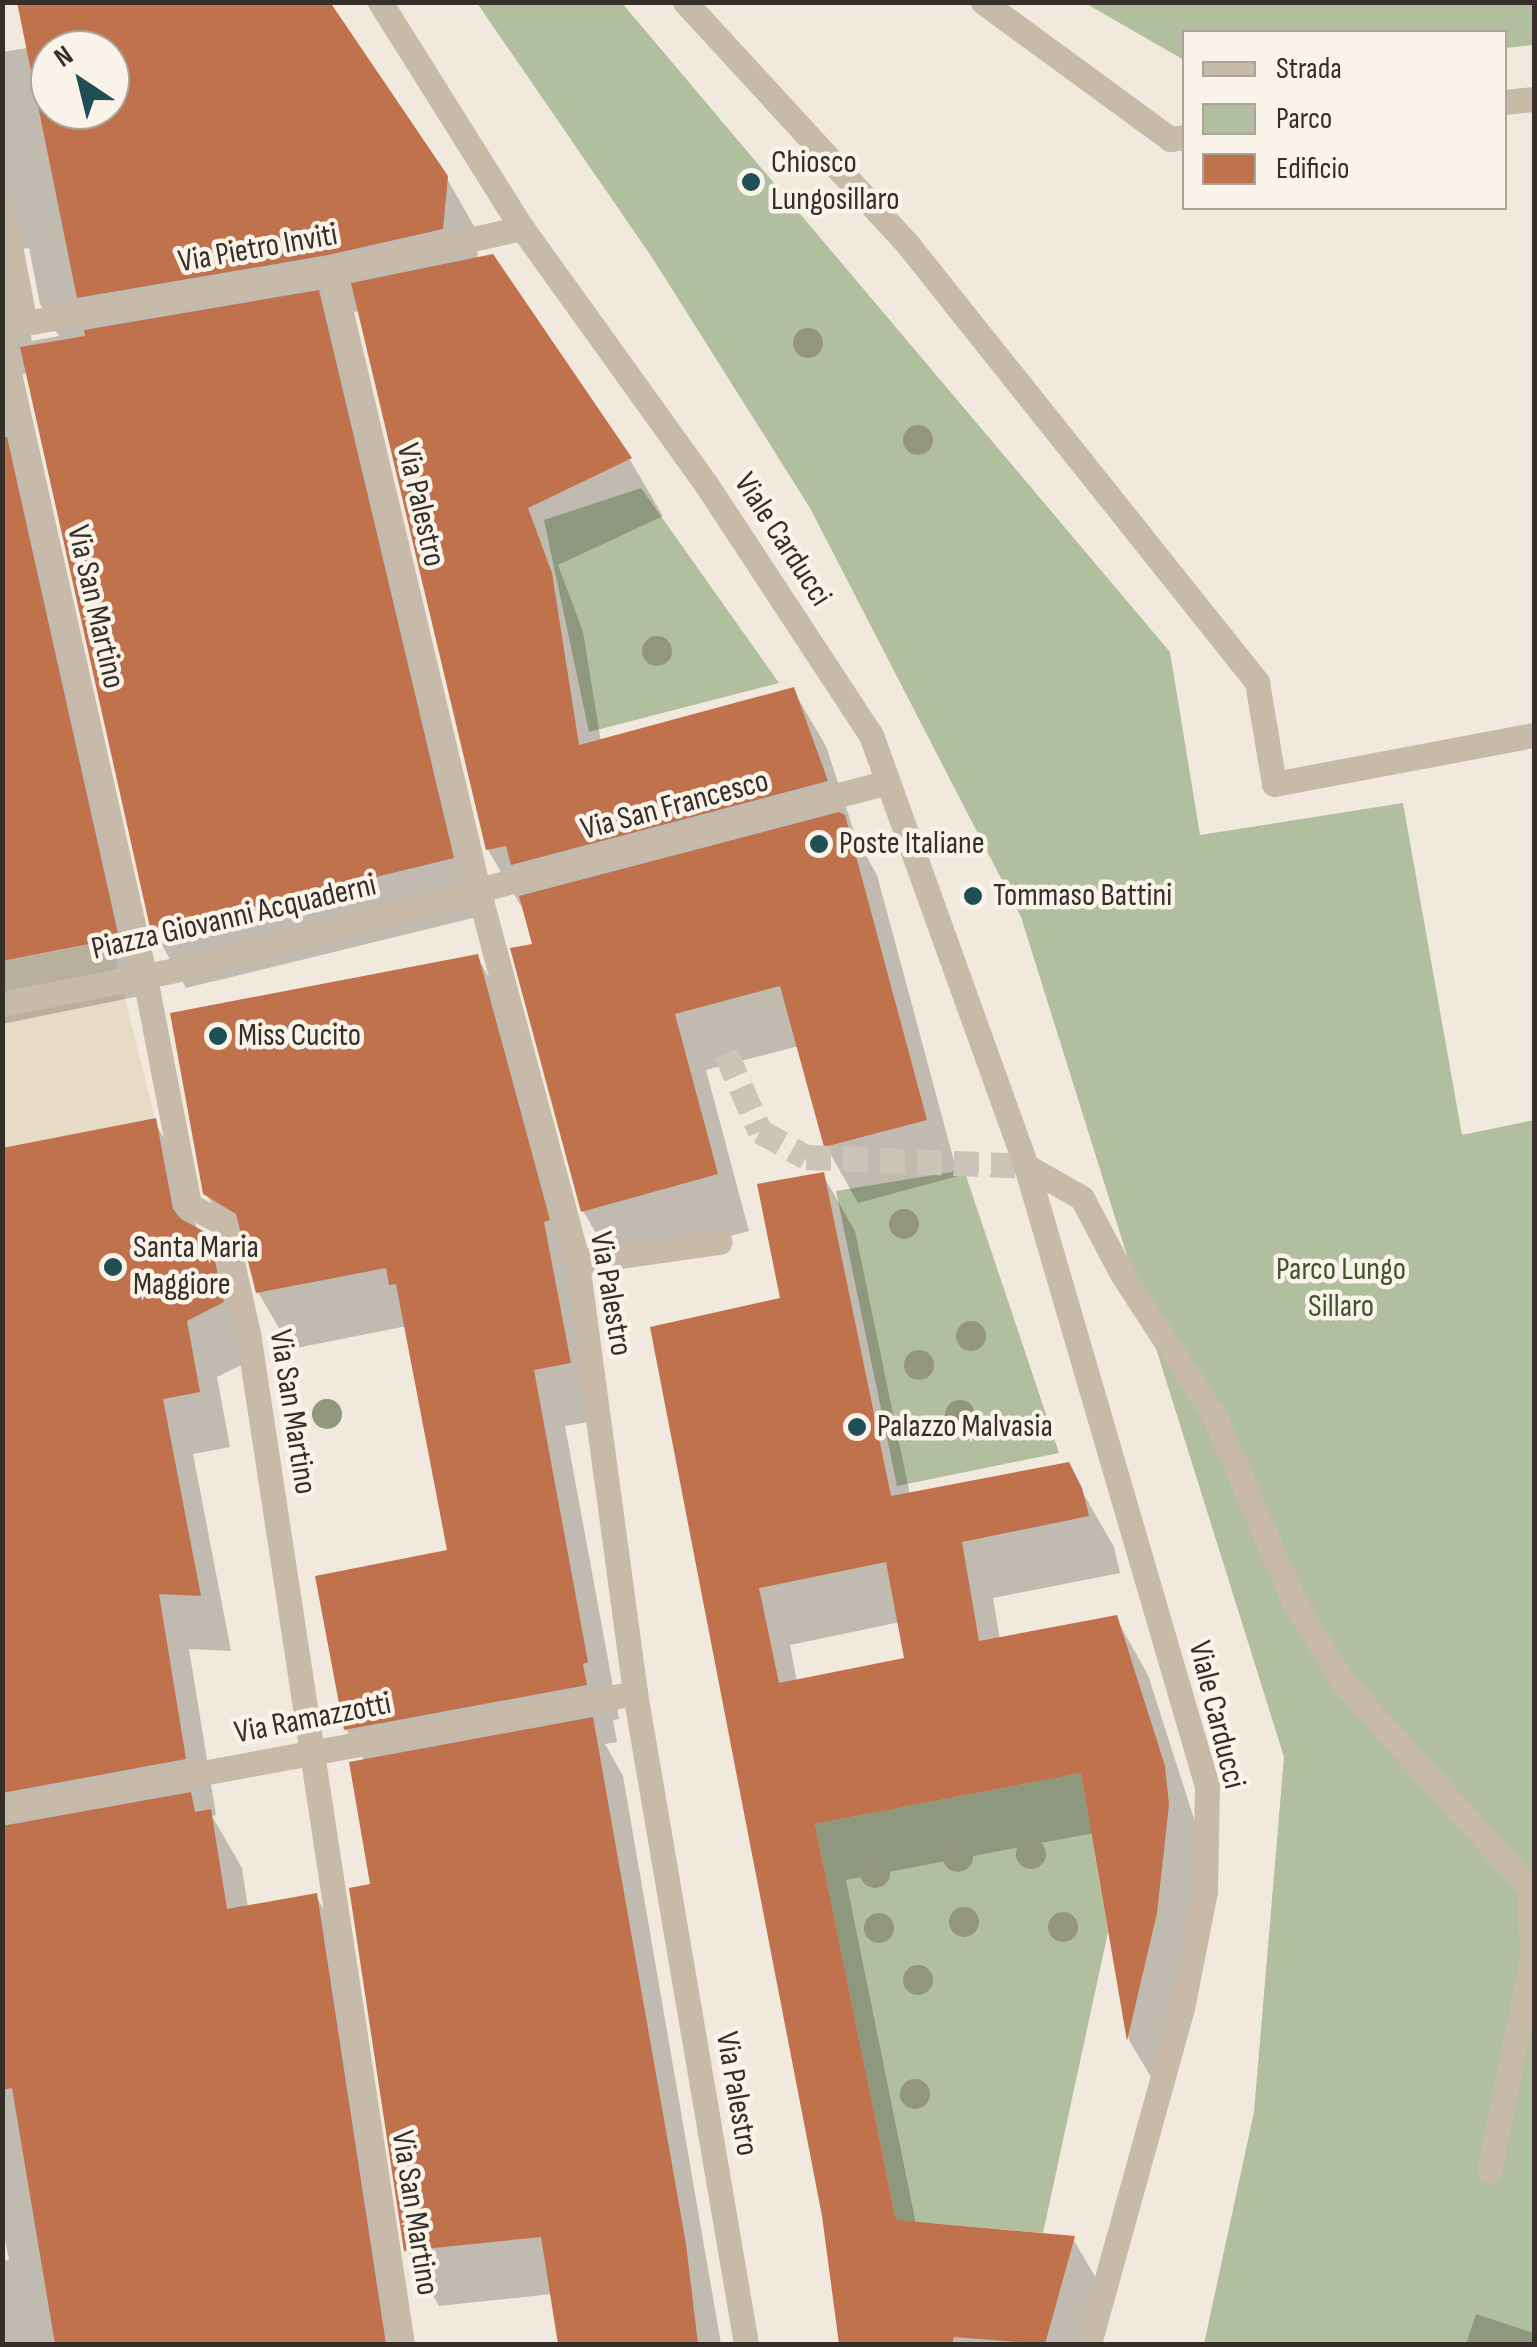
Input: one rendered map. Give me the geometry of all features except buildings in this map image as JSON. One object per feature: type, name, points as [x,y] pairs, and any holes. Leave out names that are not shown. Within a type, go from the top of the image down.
[{"type":"street","name":"Viale Carducci","points":[[380,2],[522,228],[706,484],[871,736],[1026,1166],[1206,1786],[1205,1890],[1182,2008],[1089,2344]]},
{"type":"street","points":[[685,2],[909,246],[1257,682],[1274,784],[1534,734]]},
{"type":"street","points":[[983,2],[1170,139],[1182,137]]},
{"type":"street","points":[[1507,102],[1534,99]]},
{"type":"street","points":[[2,205],[14,325]]},
{"type":"street","name":"Via Pietro Inviti","points":[[14,325],[331,271],[522,228]]},
{"type":"street","name":"Via Palestro","points":[[331,271],[479,892],[576,1262],[635,1693],[746,2344]]},
{"type":"street","name":"Via San Martino","points":[[2,342],[145,978],[190,1205],[223,1223],[248,1333],[402,2344]]},
{"type":"street","name":"Via San Francesco","points":[[479,892],[888,782]]},
{"type":"street","name":"Piazza Giovanni Acquaderni","points":[[2,1004],[120,978],[145,978],[479,892]]},
{"type":"street","points":[[1026,1166],[1082,1198],[1122,1274],[1214,1415],[1295,1604],[1344,1683],[1530,1888],[1532,1959],[1489,2171]]},
{"type":"street","points":[[576,1262],[720,1242]]},
{"type":"street","name":"Via Ramazzotti","points":[[2,1810],[635,1693]]},
{"type":"green space","name":"Parco Lungo Sillaro","points":[[477,3],[622,3],[1170,652],[1200,835],[1403,803],[1462,1135],[1534,1120],[1534,2344],[1204,2344],[1254,2112],[1284,1757],[1021,917],[810,508],[653,259]]},
{"type":"green space","points":[[1085,3],[1534,3],[1534,45],[1507,48],[1507,30],[1182,30],[1182,59]]},
{"type":"green space","points":[[641,488],[779,683],[589,732],[544,520]]},
{"type":"green space","points":[[964,1170],[1059,1453],[897,1486],[836,1191]]},
{"type":"green space","points":[[1081,1773],[1108,1932],[1043,2233],[927,2223],[918,2307],[885,2300],[895,2215],[815,1824]]},
{"type":"shaded area","points":[[98,890],[155,1118],[3,1148],[3,961],[72,948],[62,898]]},
{"type":"tunnel","points":[[726,1053],[760,1131],[806,1157],[1026,1166]]},
{"type":"place","name":"Chiosco Lungosillaro","points":[[751,182]]},
{"type":"place","name":"Poste Italiane","points":[[819,844]]},
{"type":"place","name":"Tommaso Battini","points":[[973,896]]},
{"type":"place","name":"Miss Cucito","points":[[218,1036]]},
{"type":"place","name":"Santa Maria Maggiore","points":[[113,1267]]},
{"type":"place","name":"Palazzo Malvasia","points":[[857,1427]]}]
